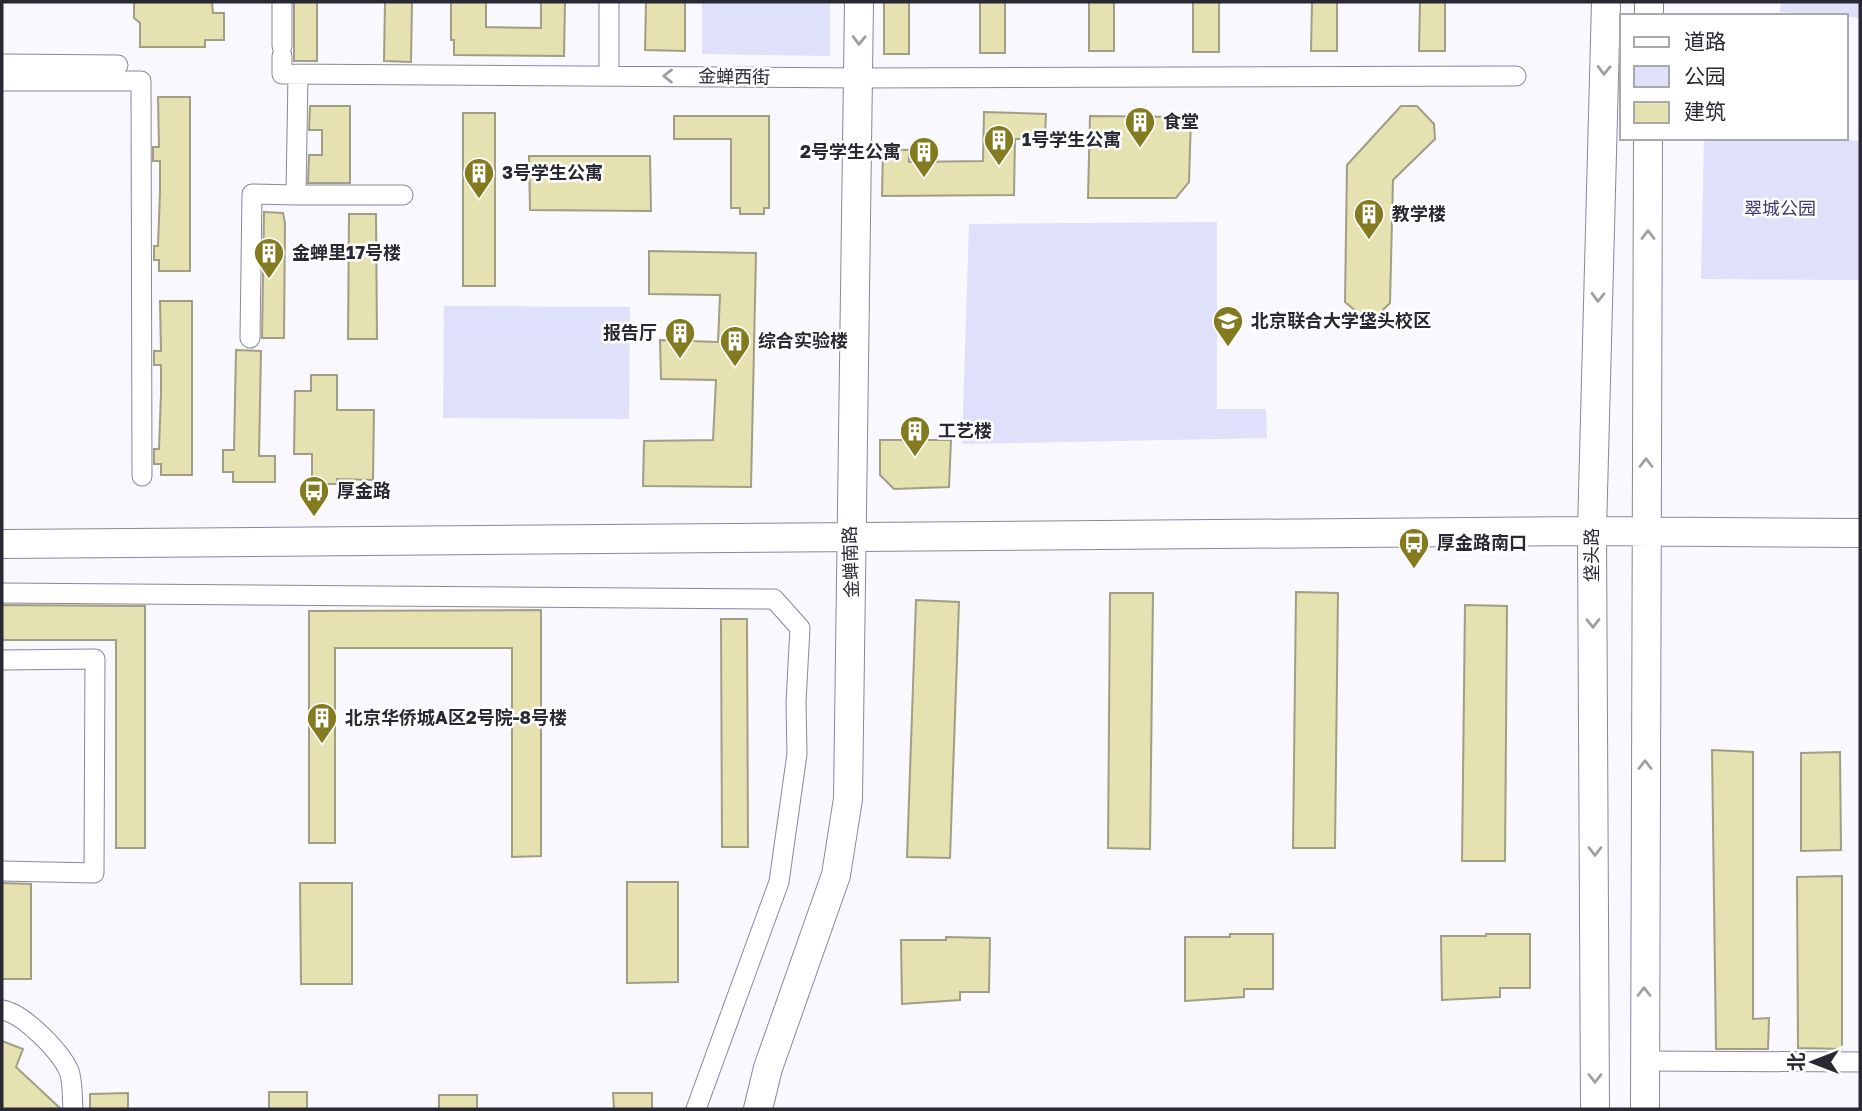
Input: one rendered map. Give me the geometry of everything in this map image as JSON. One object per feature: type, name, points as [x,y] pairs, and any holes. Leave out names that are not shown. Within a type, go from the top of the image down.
[{"type":"street","points":[[282,2],[282,74],[298,74],[296,195]]},
{"type":"street","points":[[609,2],[609,76]]},
{"type":"street","name":"金蝉南路","points":[[758,1109],[768,1068],[836,875],[848,799],[854,574],[849,536],[859,2]]},
{"type":"street","name":"垡头路","points":[[1595,1109],[1592,531],[1606,2]]},
{"type":"street","points":[[2,64],[118,65]]},
{"type":"street","name":"金蝉西街","points":[[298,74],[859,78],[1516,76]]},
{"type":"street","points":[[2,81],[141,81],[142,476]]},
{"type":"street","points":[[1645,1109],[1648,140]]},
{"type":"street","points":[[250,338],[252,194],[403,195]]},
{"type":"street","points":[[2,544],[1592,531],[1860,533]]},
{"type":"street","points":[[2,593],[774,599],[800,628],[797,754],[779,882],[696,1109]]},
{"type":"street","points":[[2,660],[95,659],[94,873],[2,871]]},
{"type":"street","points":[[2,1010],[15,1012],[60,1056],[70,1073],[73,1109]]},
{"type":"street","points":[[1644,1061],[1860,1062]]},
{"type":"green space","points":[[702,2],[830,2],[830,56],[702,54]]},
{"type":"green space","points":[[1781,2],[1860,2],[1860,18],[1848,17],[1848,14],[1780,12]]},
{"type":"green space","name":"翠城公园","points":[[1704,140],[1860,141],[1860,280],[1701,279]]},
{"type":"green space","points":[[1217,222],[1217,409],[1266,409],[1267,438],[962,444],[969,224]]},
{"type":"green space","points":[[444,306],[630,307],[629,419],[443,418]]},
{"type":"building","points":[[134,2],[212,2],[213,13],[224,13],[224,40],[205,40],[205,47],[140,47],[140,23],[134,18]]},
{"type":"building","points":[[294,2],[317,2],[317,61],[294,61]]},
{"type":"building","points":[[385,2],[412,2],[411,62],[384,61]]},
{"type":"building","points":[[451,2],[486,2],[486,27],[541,28],[541,2],[565,2],[564,56],[454,55],[454,40],[451,40]]},
{"type":"building","points":[[646,2],[685,2],[685,51],[645,50]]},
{"type":"building","points":[[884,2],[909,2],[909,54],[884,54]]},
{"type":"building","points":[[980,2],[1005,2],[1005,53],[980,53]]},
{"type":"building","points":[[1089,2],[1114,2],[1114,51],[1089,51]]},
{"type":"building","points":[[1193,2],[1219,2],[1219,52],[1193,52]]},
{"type":"building","points":[[1312,2],[1337,2],[1337,51],[1311,51]]},
{"type":"building","points":[[1420,2],[1445,2],[1445,51],[1419,51]]},
{"type":"building","points":[[158,97],[190,97],[190,271],[159,271],[159,260],[154,260],[154,246],[158,246],[160,191],[160,161],[153,161],[153,147],[159,147]]},
{"type":"building","points":[[310,106],[350,106],[350,183],[308,183],[309,155],[322,155],[322,130],[309,130]]},
{"type":"building","name":"教学楼","points":[[1401,106],[1417,106],[1434,124],[1435,139],[1393,180],[1390,303],[1370,323],[1345,302],[1347,165]]},
{"type":"building","points":[[984,112],[1046,114],[1045,139],[1015,139],[1014,195],[882,196],[883,149],[909,150],[909,162],[983,161]]},
{"type":"building","name":"3号学生公寓","points":[[463,113],[495,113],[495,286],[463,286]]},
{"type":"building","points":[[674,116],[769,116],[769,208],[764,208],[764,214],[740,214],[740,208],[731,208],[731,139],[674,139]]},
{"type":"building","name":"食堂","points":[[1090,116],[1191,117],[1189,182],[1176,198],[1088,198]]},
{"type":"building","points":[[529,156],[650,156],[651,211],[530,210]]},
{"type":"building","name":"金蝉里17号楼","points":[[264,212],[283,213],[285,223],[284,338],[262,338]]},
{"type":"building","points":[[349,214],[376,214],[377,339],[348,339]]},
{"type":"building","name":"综合实验楼","points":[[649,251],[756,253],[751,487],[643,486],[644,441],[713,440],[716,380],[661,379],[660,340],[718,342],[720,295],[649,294]]},
{"type":"building","points":[[160,301],[192,301],[192,475],[161,475],[161,464],[154,464],[154,449],[159,449],[161,365],[154,365],[154,351],[161,351]]},
{"type":"building","points":[[236,350],[261,351],[259,456],[275,456],[275,482],[233,482],[233,472],[223,472],[223,450],[234,450]]},
{"type":"building","points":[[311,375],[337,375],[337,410],[374,410],[373,480],[337,479],[337,484],[312,484],[312,454],[294,454],[295,391],[311,391]]},
{"type":"building","name":"工艺楼","points":[[880,440],[951,440],[949,487],[894,489],[880,475]]},
{"type":"building","points":[[1296,592],[1338,593],[1335,848],[1293,848]]},
{"type":"building","points":[[1110,593],[1153,593],[1150,849],[1108,848]]},
{"type":"building","points":[[916,600],[959,602],[950,858],[907,857]]},
{"type":"building","points":[[2,605],[145,606],[145,848],[116,848],[116,640],[2,640]]},
{"type":"building","points":[[1465,605],[1507,606],[1505,861],[1462,861]]},
{"type":"building","points":[[541,610],[541,856],[512,857],[512,648],[335,648],[335,843],[309,843],[309,611]]},
{"type":"building","points":[[721,619],[747,619],[748,847],[722,847]]},
{"type":"building","points":[[1712,750],[1753,752],[1753,1019],[1769,1018],[1768,1049],[1716,1049]]},
{"type":"building","points":[[1840,752],[1841,850],[1801,851],[1801,753]]},
{"type":"building","points":[[1842,876],[1842,1049],[1798,1048],[1797,877]]},
{"type":"building","points":[[627,882],[678,882],[678,982],[627,983]]},
{"type":"building","points":[[2,883],[31,884],[31,979],[2,979]]},
{"type":"building","points":[[300,883],[352,883],[352,984],[301,984]]},
{"type":"building","points":[[1230,934],[1273,934],[1273,989],[1244,989],[1244,997],[1185,1001],[1185,937],[1230,937]]},
{"type":"building","points":[[1530,934],[1530,988],[1500,988],[1500,997],[1442,1000],[1441,936]]},
{"type":"building","points":[[946,937],[990,938],[989,992],[960,992],[960,1000],[902,1004],[901,940],[946,940]]},
{"type":"building","points":[[2,1041],[23,1049],[16,1067],[61,1109],[2,1109]]},
{"type":"building","points":[[269,1092],[307,1092],[307,1109],[269,1109]]},
{"type":"building","points":[[128,1093],[128,1109],[90,1109],[90,1094]]},
{"type":"building","points":[[613,1093],[652,1093],[652,1109],[614,1109]]},
{"type":"building","points":[[439,1095],[477,1095],[477,1109],[439,1109]]},
{"type":"place","name":"食堂","points":[[1140,149]]},
{"type":"place","name":"1号学生公寓","points":[[999,167]]},
{"type":"place","name":"2号学生公寓","points":[[924,179]]},
{"type":"place","name":"3号学生公寓","points":[[479,200]]},
{"type":"place","name":"教学楼","points":[[1369,241]]},
{"type":"place","name":"金蝉里17号楼","points":[[269,280]]},
{"type":"place","name":"北京联合大学垡头校区","points":[[1228,348]]},
{"type":"place","name":"报告厅","points":[[680,360]]},
{"type":"place","name":"综合实验楼","points":[[735,368]]},
{"type":"place","name":"工艺楼","points":[[915,458]]},
{"type":"place","name":"厚金路","points":[[314,518]]},
{"type":"place","name":"厚金路南口","points":[[1414,570]]},
{"type":"place","name":"北京华侨城A区2号院-8号楼","points":[[322,745]]}]
